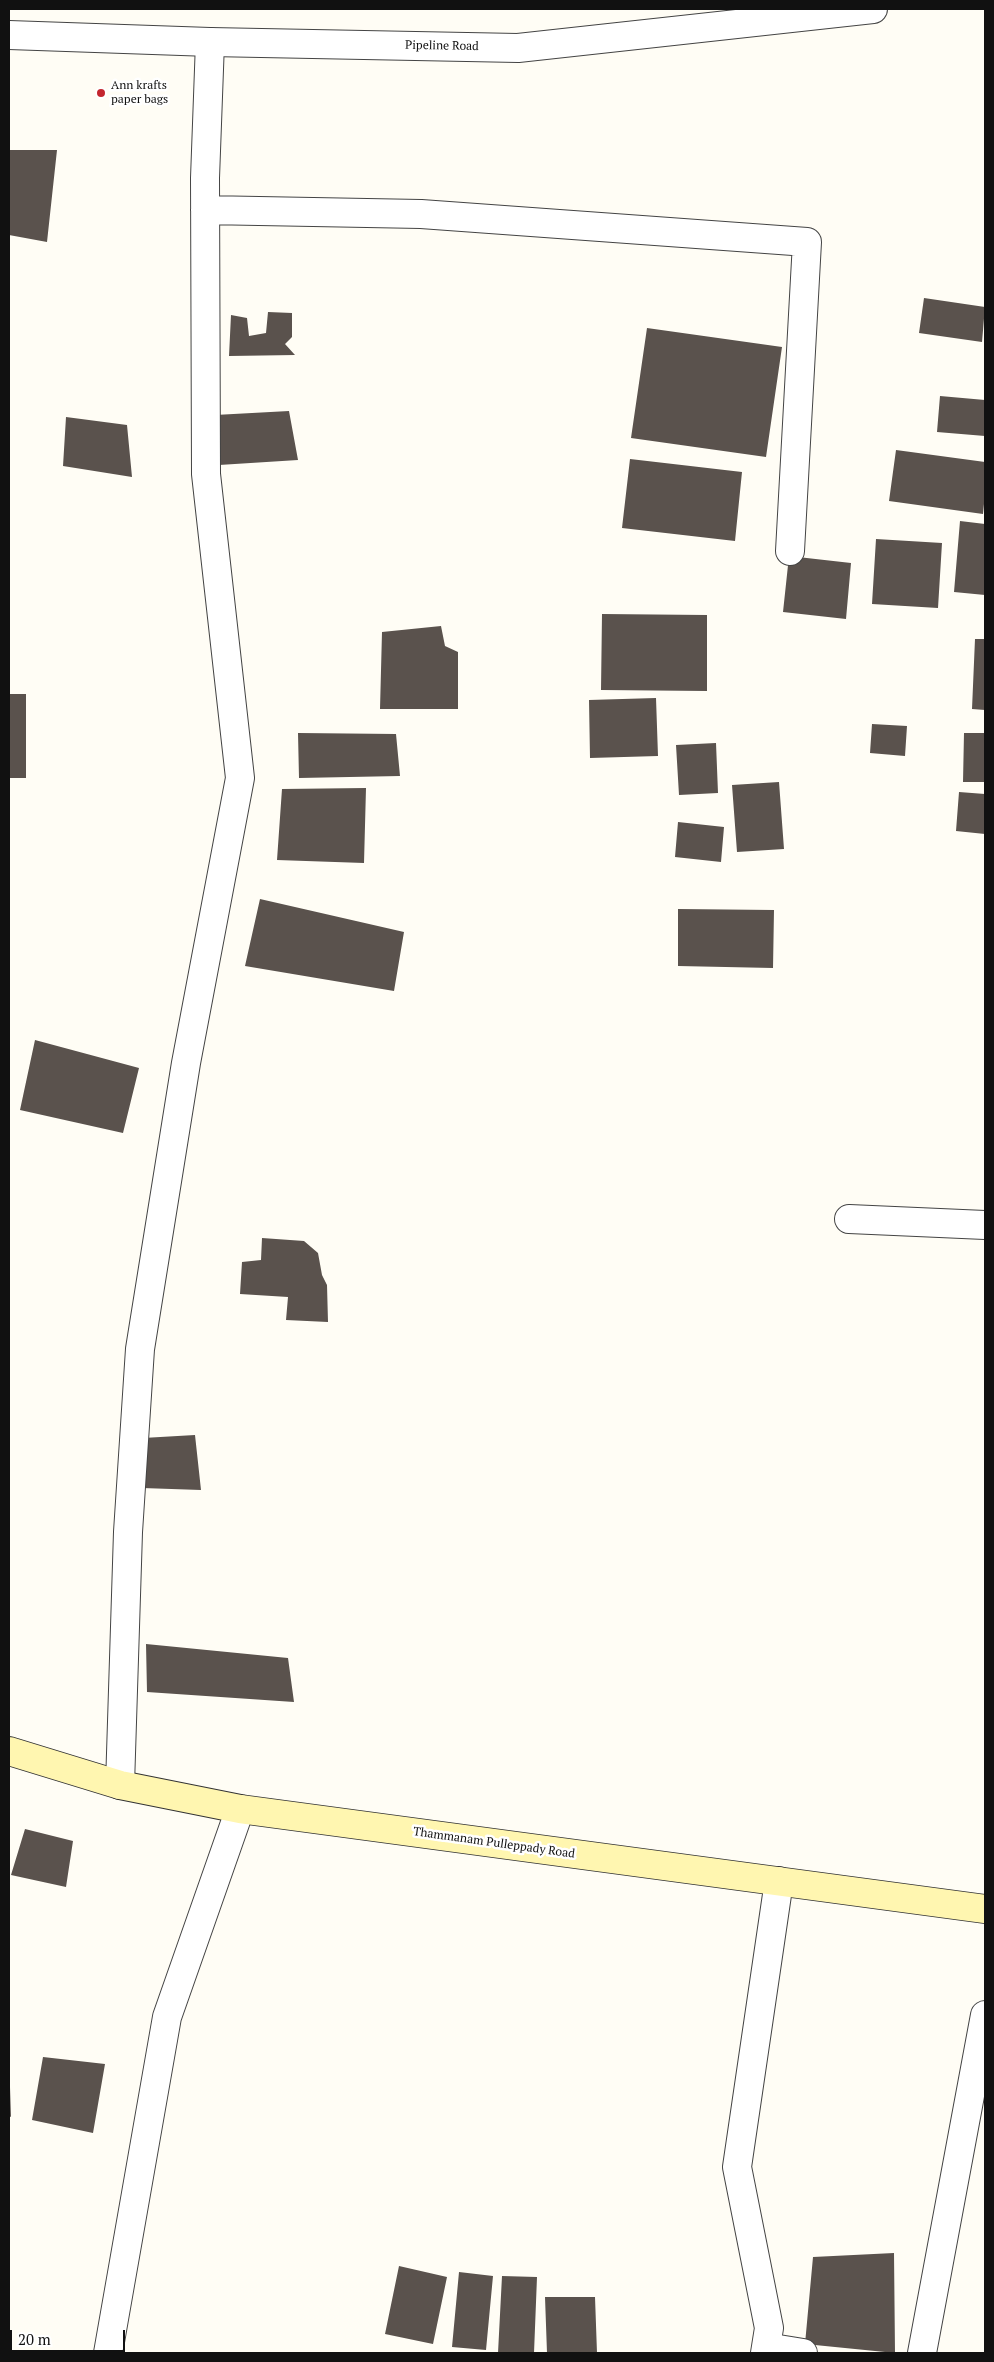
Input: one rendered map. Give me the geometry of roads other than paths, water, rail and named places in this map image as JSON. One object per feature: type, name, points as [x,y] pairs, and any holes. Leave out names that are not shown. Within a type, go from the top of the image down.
[{"type":"main road","name":"Thammanam Pulleppady Road","points":[[9,1751],[120,1785],[240,1808],[985,1909]]},
{"type":"street","name":"Pipeline Road","points":[[9,35],[210,42],[518,48],[873,9]]},
{"type":"street","points":[[120,1785],[128,1532],[140,1349],[186,1063],[240,778],[206,474],[205,210],[210,42]]},
{"type":"street","points":[[205,210],[421,214],[807,242],[790,551]]},
{"type":"street","points":[[849,1219],[985,1225]]},
{"type":"street","points":[[108,2353],[167,2017],[240,1808]]},
{"type":"street","points":[[779,1881],[737,2167],[769,2328],[766,2350],[803,2353]]},
{"type":"street","points":[[922,2353],[985,2015]]},
{"type":"place","name":"Ann krafts paper bags","points":[[101,93]]}]
